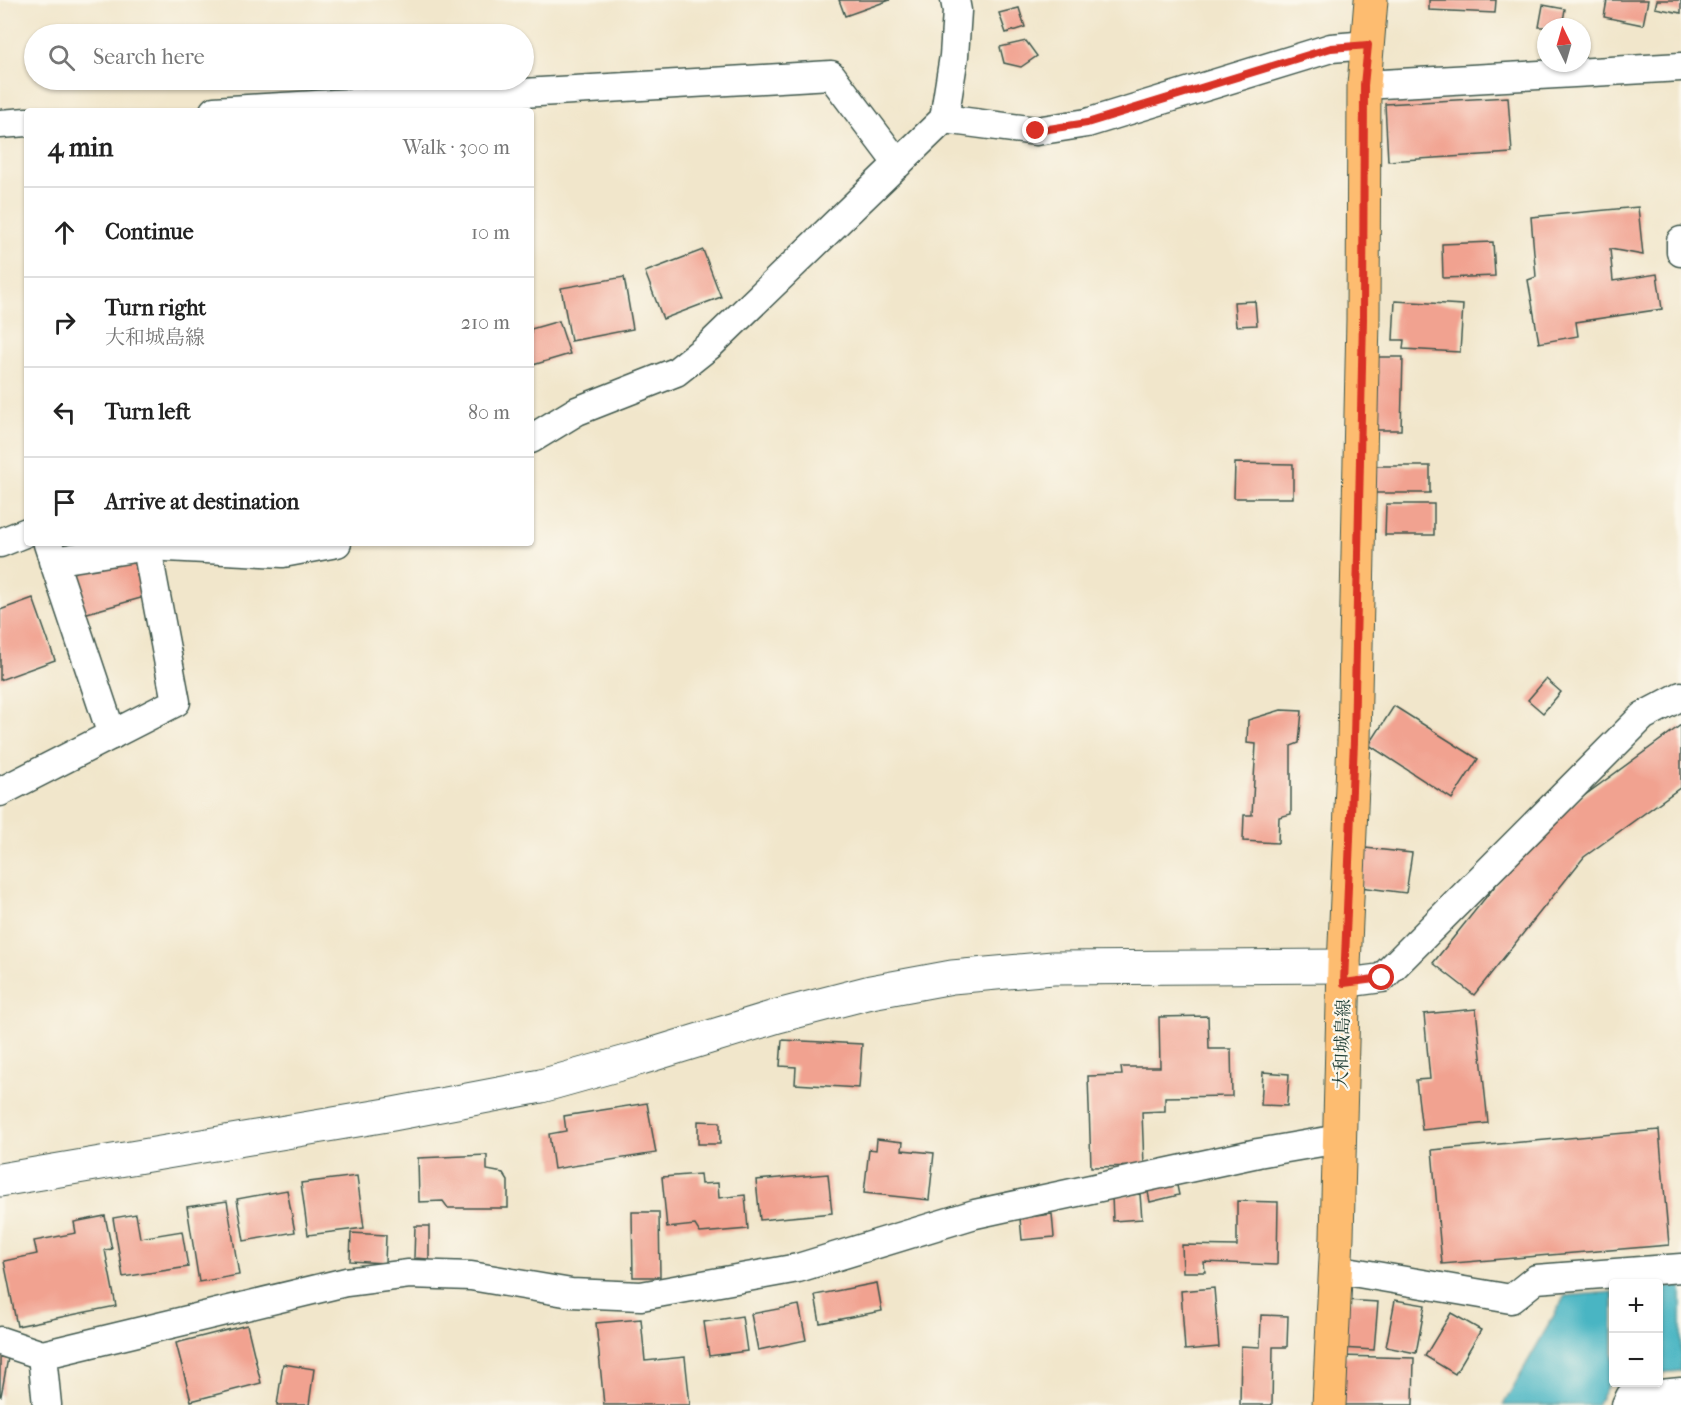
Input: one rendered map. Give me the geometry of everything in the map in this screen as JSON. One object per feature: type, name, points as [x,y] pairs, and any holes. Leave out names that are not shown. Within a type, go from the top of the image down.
[{"type":"main road","name":"大和城島線","points":[[1329,1405],[1354,730],[1363,331],[1364,85],[1371,0]]},
{"type":"street","points":[[534,438],[577,411],[676,372],[710,345],[944,119],[954,56],[957,11],[955,0]]},
{"type":"street","points":[[944,119],[1036,131],[1087,123],[1331,48],[1368,45]]},
{"type":"street","points":[[1364,85],[1681,67]]},
{"type":"street","points":[[265,108],[831,75],[898,164]]},
{"type":"street","points":[[0,123],[24,122]]},
{"type":"street","points":[[1681,241],[1681,252]]},
{"type":"street","points":[[0,543],[24,533]]},
{"type":"street","points":[[112,735],[50,552],[122,546]]},
{"type":"street","points":[[0,792],[176,702],[146,546]]},
{"type":"street","points":[[177,546],[284,553],[322,546]]},
{"type":"street","points":[[0,1180],[393,1114],[541,1086],[778,1016],[871,992],[952,977],[1053,968],[1344,975],[1382,978],[1643,716],[1681,696]]},
{"type":"street","points":[[0,1341],[42,1355],[346,1282],[409,1274],[471,1276],[571,1293],[641,1296],[798,1268],[975,1214],[1258,1153],[1340,1139]]},
{"type":"street","points":[[1335,1269],[1511,1299],[1536,1278],[1681,1268]]},
{"type":"street","points":[[42,1355],[47,1405]]},
{"type":"street","points":[[1626,1405],[1630,1397],[1681,1392]]},
{"type":"water","points":[[1681,1286],[1681,1371],[1663,1373],[1663,1288]]},
{"type":"water","points":[[1609,1292],[1609,1383],[1597,1405],[1503,1405],[1565,1296]]},
{"type":"building","points":[[839,0],[890,0],[845,16]]},
{"type":"building","points":[[1429,0],[1496,0],[1495,13],[1429,10]]},
{"type":"building","points":[[1607,0],[1648,0],[1643,25],[1604,17]]},
{"type":"building","points":[[1657,0],[1681,0],[1681,13],[1655,8]]},
{"type":"building","points":[[1543,5],[1565,9],[1564,18],[1541,18]]},
{"type":"building","points":[[1019,8],[1025,27],[1006,33],[999,13]]},
{"type":"building","points":[[1026,41],[1037,56],[1021,67],[1004,63],[1000,47]]},
{"type":"building","points":[[1508,97],[1512,153],[1388,161],[1385,104]]},
{"type":"building","points":[[1638,207],[1643,255],[1610,249],[1613,281],[1657,274],[1662,309],[1576,322],[1578,336],[1539,343],[1528,280],[1536,277],[1531,217]]},
{"type":"building","points":[[1493,242],[1495,276],[1443,278],[1442,244]]},
{"type":"building","points":[[703,250],[721,297],[663,319],[645,272]]},
{"type":"building","points":[[624,277],[633,329],[571,341],[561,288]]},
{"type":"building","points":[[1255,301],[1257,325],[1236,326],[1234,302]]},
{"type":"building","points":[[1395,301],[1463,305],[1460,352],[1403,349],[1404,340],[1393,340]]},
{"type":"building","points":[[559,321],[570,354],[534,365],[534,328]]},
{"type":"building","points":[[1375,357],[1403,357],[1401,430],[1373,430]]},
{"type":"building","points":[[1235,463],[1293,464],[1293,498],[1234,498]]},
{"type":"building","points":[[1374,466],[1430,466],[1430,493],[1374,493]]},
{"type":"building","points":[[1386,504],[1434,504],[1434,535],[1385,535]]},
{"type":"building","points":[[135,552],[148,596],[80,615],[67,571]]},
{"type":"building","points":[[33,598],[55,660],[0,680],[0,610]]},
{"type":"building","points":[[1546,679],[1561,692],[1543,713],[1528,700]]},
{"type":"building","points":[[1394,706],[1478,759],[1452,799],[1369,745]]},
{"type":"building","points":[[1281,710],[1302,711],[1299,743],[1291,746],[1291,814],[1279,817],[1278,843],[1243,841],[1244,815],[1252,815],[1256,744],[1247,743],[1248,720]]},
{"type":"building","points":[[1681,725],[1681,787],[1584,857],[1474,995],[1433,963],[1544,825]]},
{"type":"building","points":[[1365,848],[1412,853],[1406,893],[1360,887]]},
{"type":"building","points":[[1476,1009],[1488,1123],[1422,1130],[1416,1080],[1430,1079],[1424,1014]]},
{"type":"building","points":[[1208,1016],[1209,1049],[1231,1049],[1232,1096],[1165,1097],[1165,1111],[1142,1112],[1144,1166],[1091,1167],[1088,1076],[1122,1075],[1121,1067],[1160,1067],[1159,1017]]},
{"type":"building","points":[[782,1040],[862,1044],[859,1088],[795,1084],[796,1067],[780,1066]]},
{"type":"building","points":[[1263,1072],[1289,1074],[1287,1106],[1261,1105]]},
{"type":"building","points":[[647,1103],[656,1153],[554,1169],[549,1134],[566,1131],[564,1116]]},
{"type":"building","points":[[698,1121],[720,1122],[720,1144],[698,1144]]},
{"type":"building","points":[[1659,1130],[1669,1245],[1442,1264],[1432,1150]]},
{"type":"building","points":[[877,1139],[903,1142],[902,1150],[934,1153],[929,1200],[864,1193],[869,1149],[876,1150]]},
{"type":"building","points":[[487,1155],[487,1170],[503,1173],[508,1181],[508,1208],[448,1208],[443,1201],[419,1202],[418,1158]]},
{"type":"building","points":[[700,1174],[701,1184],[718,1183],[719,1198],[745,1195],[748,1229],[700,1233],[695,1225],[667,1228],[662,1177]]},
{"type":"building","points":[[828,1174],[832,1213],[760,1220],[756,1180]]},
{"type":"building","points":[[357,1176],[364,1228],[308,1235],[301,1183]]},
{"type":"building","points":[[1175,1176],[1179,1195],[1150,1202],[1146,1182]]},
{"type":"building","points":[[287,1190],[295,1232],[244,1241],[237,1199]]},
{"type":"building","points":[[1140,1194],[1142,1219],[1113,1221],[1112,1196]]},
{"type":"building","points":[[227,1201],[239,1275],[199,1282],[187,1207]]},
{"type":"building","points":[[1237,1201],[1278,1202],[1277,1265],[1204,1262],[1205,1272],[1183,1272],[1182,1245],[1237,1246]]},
{"type":"building","points":[[632,1212],[659,1212],[660,1277],[633,1277]]},
{"type":"building","points":[[136,1214],[140,1238],[182,1231],[188,1267],[123,1277],[113,1218]]},
{"type":"building","points":[[1052,1214],[1054,1237],[1022,1240],[1020,1218]]},
{"type":"building","points":[[105,1216],[112,1249],[105,1250],[116,1306],[17,1326],[4,1261],[37,1254],[34,1241],[76,1233],[74,1222]]},
{"type":"building","points":[[415,1226],[429,1226],[429,1259],[414,1258]]},
{"type":"building","points":[[351,1233],[386,1235],[385,1263],[350,1261]]},
{"type":"building","points":[[877,1283],[882,1311],[820,1323],[815,1295]]},
{"type":"building","points":[[1214,1288],[1219,1347],[1185,1350],[1181,1291]]},
{"type":"building","points":[[1344,1300],[1378,1302],[1374,1350],[1340,1348]]},
{"type":"building","points":[[1395,1300],[1425,1305],[1416,1353],[1386,1347]]},
{"type":"building","points":[[799,1305],[806,1340],[758,1350],[751,1314]]},
{"type":"building","points":[[1451,1313],[1481,1330],[1455,1374],[1425,1356]]},
{"type":"building","points":[[1261,1315],[1288,1316],[1287,1347],[1273,1347],[1272,1405],[1240,1405],[1241,1346],[1260,1347]]},
{"type":"building","points":[[742,1316],[747,1351],[709,1356],[704,1322]]},
{"type":"building","points":[[641,1319],[645,1361],[685,1357],[690,1405],[604,1405],[596,1323]]},
{"type":"building","points":[[247,1325],[261,1383],[191,1401],[176,1343]]},
{"type":"building","points":[[1341,1356],[1414,1358],[1413,1405],[1340,1405]]},
{"type":"building","points":[[0,1357],[8,1358],[1,1396],[0,1396]]},
{"type":"building","points":[[283,1364],[314,1369],[309,1405],[277,1405]]},
{"type":"route","points":[[1036,131],[1087,123],[1331,48],[1368,45],[1364,85],[1363,319],[1354,741],[1344,983],[1382,978]]}]
